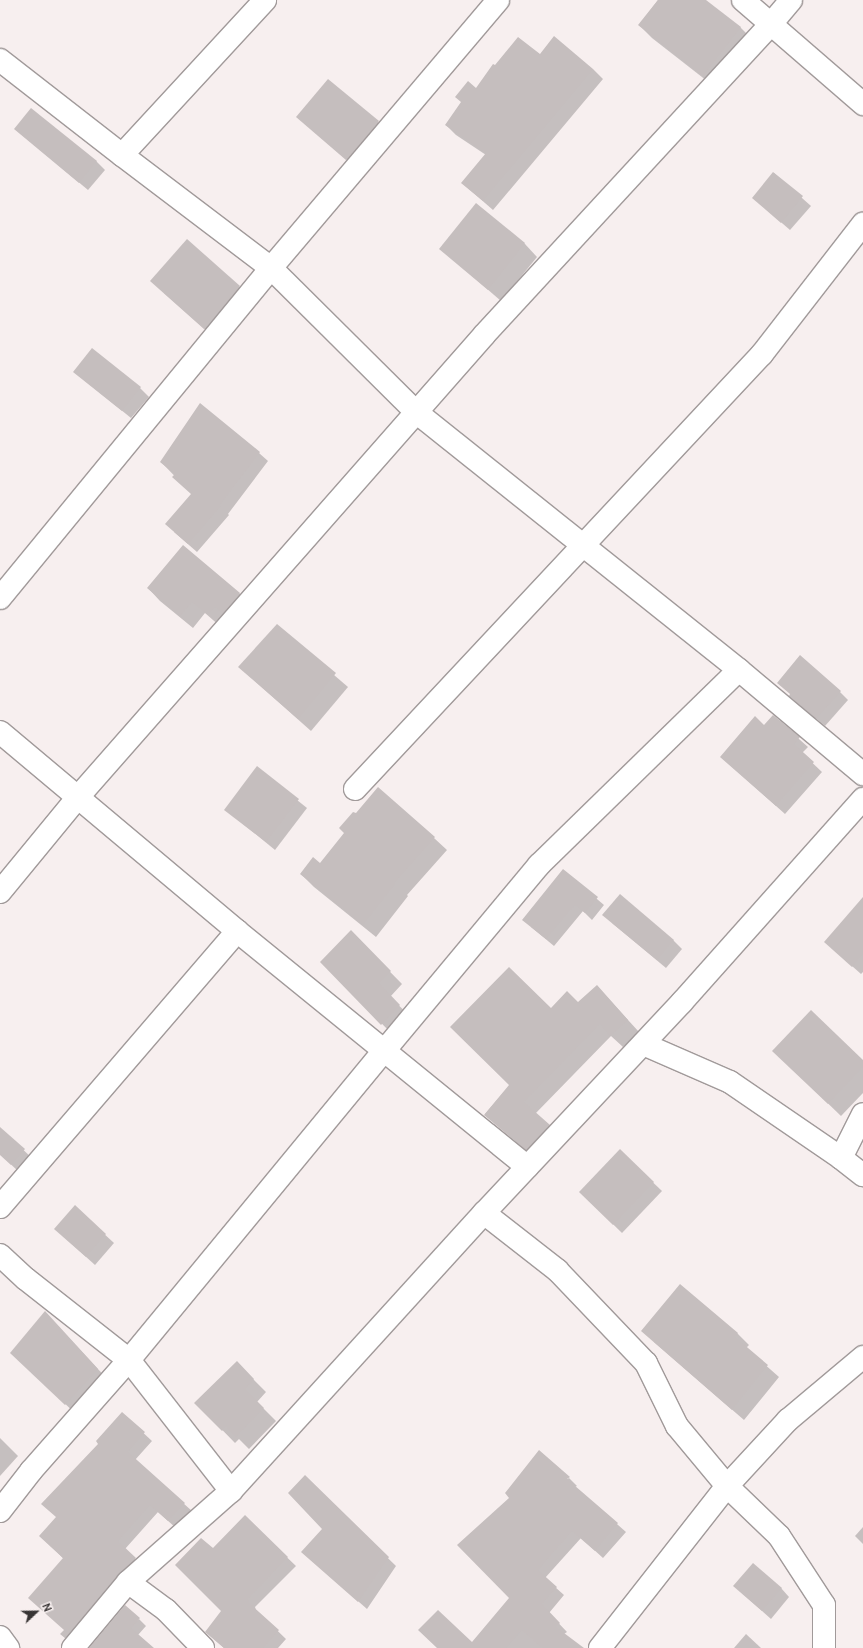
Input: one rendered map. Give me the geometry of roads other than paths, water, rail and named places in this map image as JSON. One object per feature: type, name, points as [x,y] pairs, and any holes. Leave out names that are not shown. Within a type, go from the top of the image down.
[{"type":"street","points":[[122,155],[264,0]]},
{"type":"street","points":[[0,598],[271,268],[498,0]]},
{"type":"street","points":[[744,0],[863,104]]},
{"type":"street","points":[[0,892],[78,797],[485,334],[771,24],[791,0]]},
{"type":"street","points":[[0,60],[271,268],[416,412],[739,670],[863,774]]},
{"type":"street","points":[[355,789],[762,354],[863,224]]},
{"type":"street","points":[[0,1511],[31,1471],[129,1360],[384,1051],[540,865],[739,670]]},
{"type":"street","points":[[0,732],[237,931],[527,1167]]},
{"type":"street","points":[[73,1648],[128,1582],[230,1491],[484,1213],[643,1044],[863,799]]},
{"type":"street","points":[[0,1207],[237,931]]},
{"type":"street","points":[[643,1044],[730,1082],[841,1158],[863,1175]]},
{"type":"street","points":[[841,1158],[863,1114]]},
{"type":"street","points":[[484,1213],[557,1270],[646,1363],[677,1426],[727,1486],[779,1536],[824,1605],[824,1648]]},
{"type":"street","points":[[0,1255],[26,1279],[129,1360],[230,1491]]},
{"type":"street","points":[[600,1648],[727,1486],[788,1420],[863,1357]]},
{"type":"street","points":[[128,1582],[166,1610],[203,1648]]},
{"type":"street","points":[[0,1637],[8,1648]]}]
